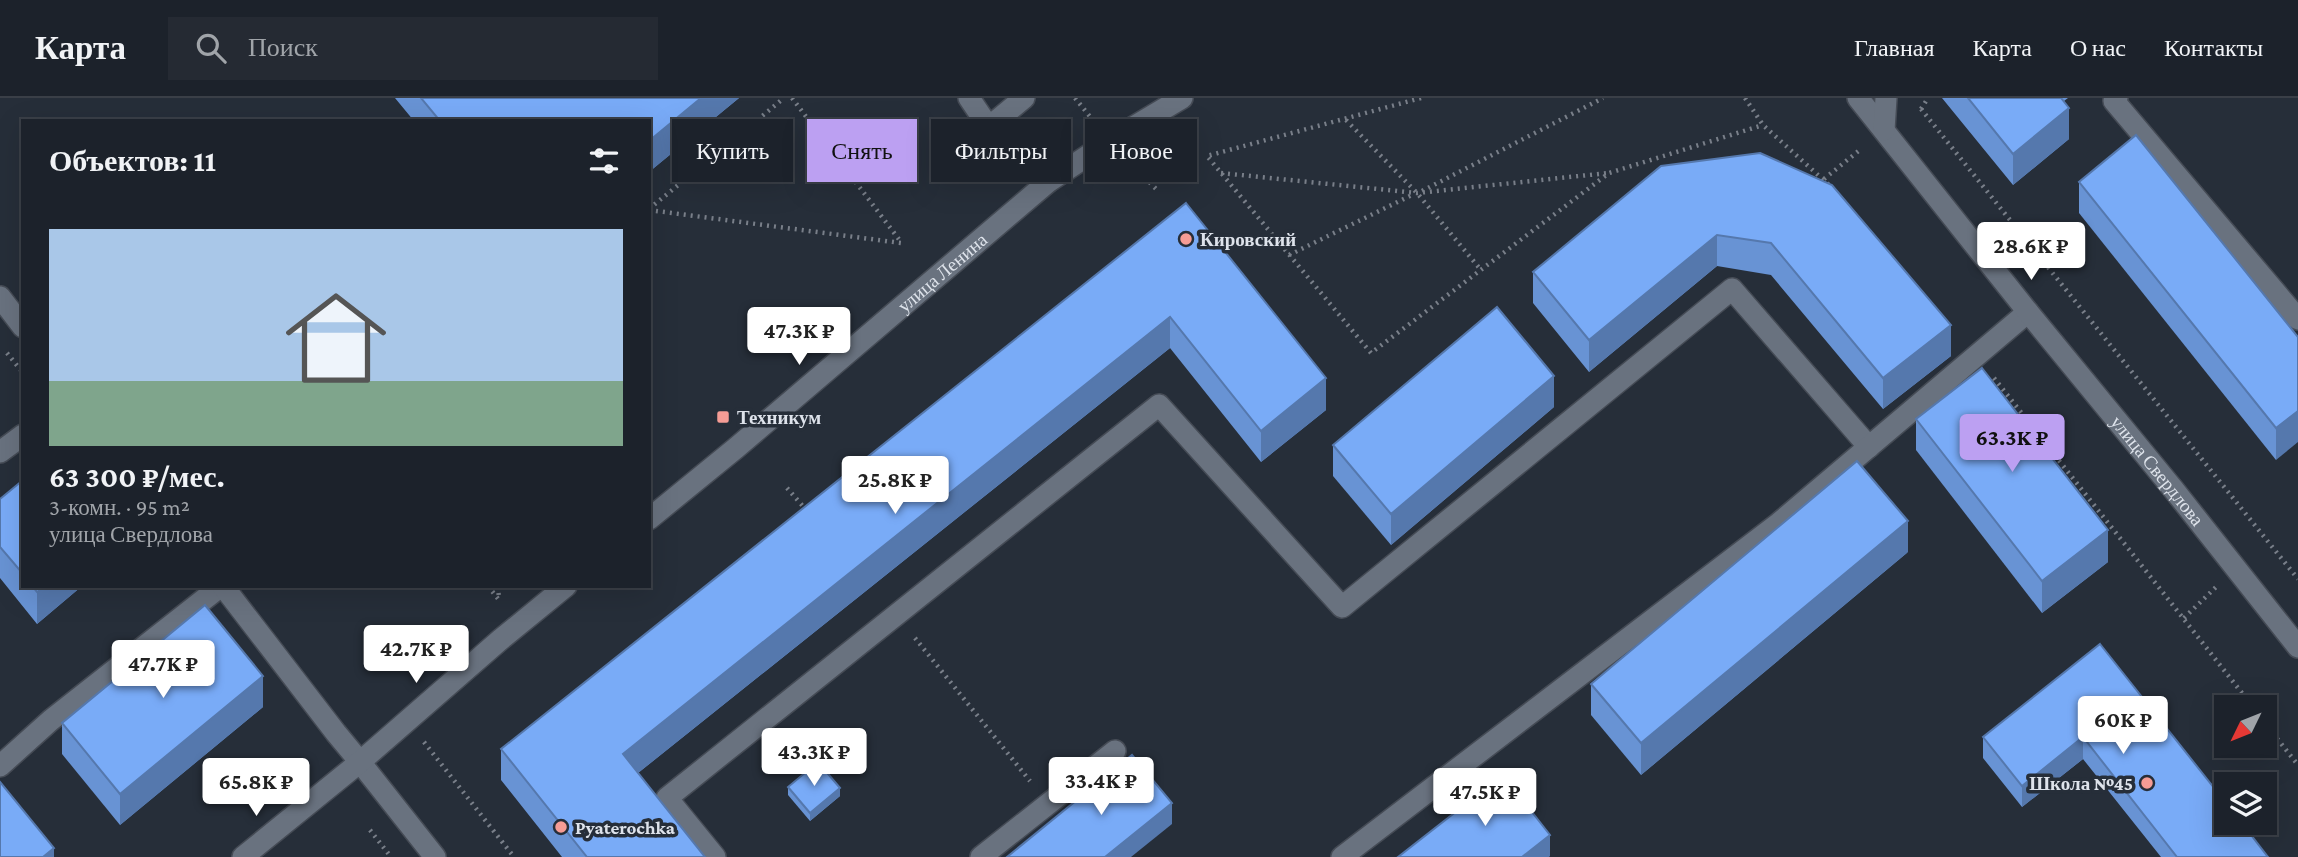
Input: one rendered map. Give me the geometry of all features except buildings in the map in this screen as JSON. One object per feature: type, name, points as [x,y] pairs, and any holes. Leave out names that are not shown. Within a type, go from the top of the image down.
[{"type":"main road","points":[[969,98],[983,119]]},
{"type":"main road","points":[[999,119],[1024,98]]},
{"type":"main road","name":"улица Ленина","points":[[1071,166],[1182,98]]},
{"type":"main road","name":"улица Свердлова","points":[[1858,98],[2028,312],[2175,489],[2298,648]]},
{"type":"main road","points":[[1884,130],[1886,98]]},
{"type":"main road","points":[[2117,98],[2114,101],[2298,319]]},
{"type":"main road","name":"улица Ленина","points":[[651,517],[1047,182]]},
{"type":"main road","points":[[715,857],[667,798],[1159,405],[1342,607],[1732,289],[1869,447]]},
{"type":"main road","points":[[0,298],[21,324]]},
{"type":"main road","points":[[1342,857],[1779,523],[2028,312]]},
{"type":"main road","points":[[0,452],[21,436]]},
{"type":"main road","points":[[0,766],[51,720],[219,588]]},
{"type":"main road","points":[[224,588],[435,857]]},
{"type":"main road","points":[[243,857],[360,762],[564,588]]},
{"type":"main road","points":[[981,857],[1115,751]]},
{"type":"path","points":[[651,208],[784,98]]},
{"type":"path","points":[[651,210],[901,243],[792,98]]},
{"type":"path","points":[[1421,98],[1207,156],[1371,353],[1609,173]]},
{"type":"path","points":[[1289,255],[1603,98]]},
{"type":"path","points":[[1745,98],[1763,125],[1833,190]]},
{"type":"path","points":[[1928,98],[1921,109],[2298,579]]},
{"type":"path","points":[[1345,120],[1417,193],[1481,270]]},
{"type":"path","points":[[1222,173],[1417,193],[1609,173],[1763,125]]},
{"type":"path","points":[[1824,179],[1884,130]]},
{"type":"path","points":[[0,344],[21,370]]},
{"type":"path","points":[[1977,357],[2244,695]]},
{"type":"path","points":[[787,488],[812,516]]},
{"type":"path","points":[[490,588],[499,600],[498,588]]},
{"type":"path","points":[[896,615],[1049,804]]},
{"type":"path","points":[[2277,738],[2298,765]]},
{"type":"path","points":[[445,771],[514,857]]},
{"type":"path","points":[[370,830],[391,857]]},
{"type":"place","name":"Кировский","points":[[1186,239]]},
{"type":"place","name":"Техникум","points":[[723,417]]},
{"type":"place","name":"Школа №45","points":[[2147,783]]},
{"type":"place","name":"Pyaterochka","points":[[561,827]]}]
